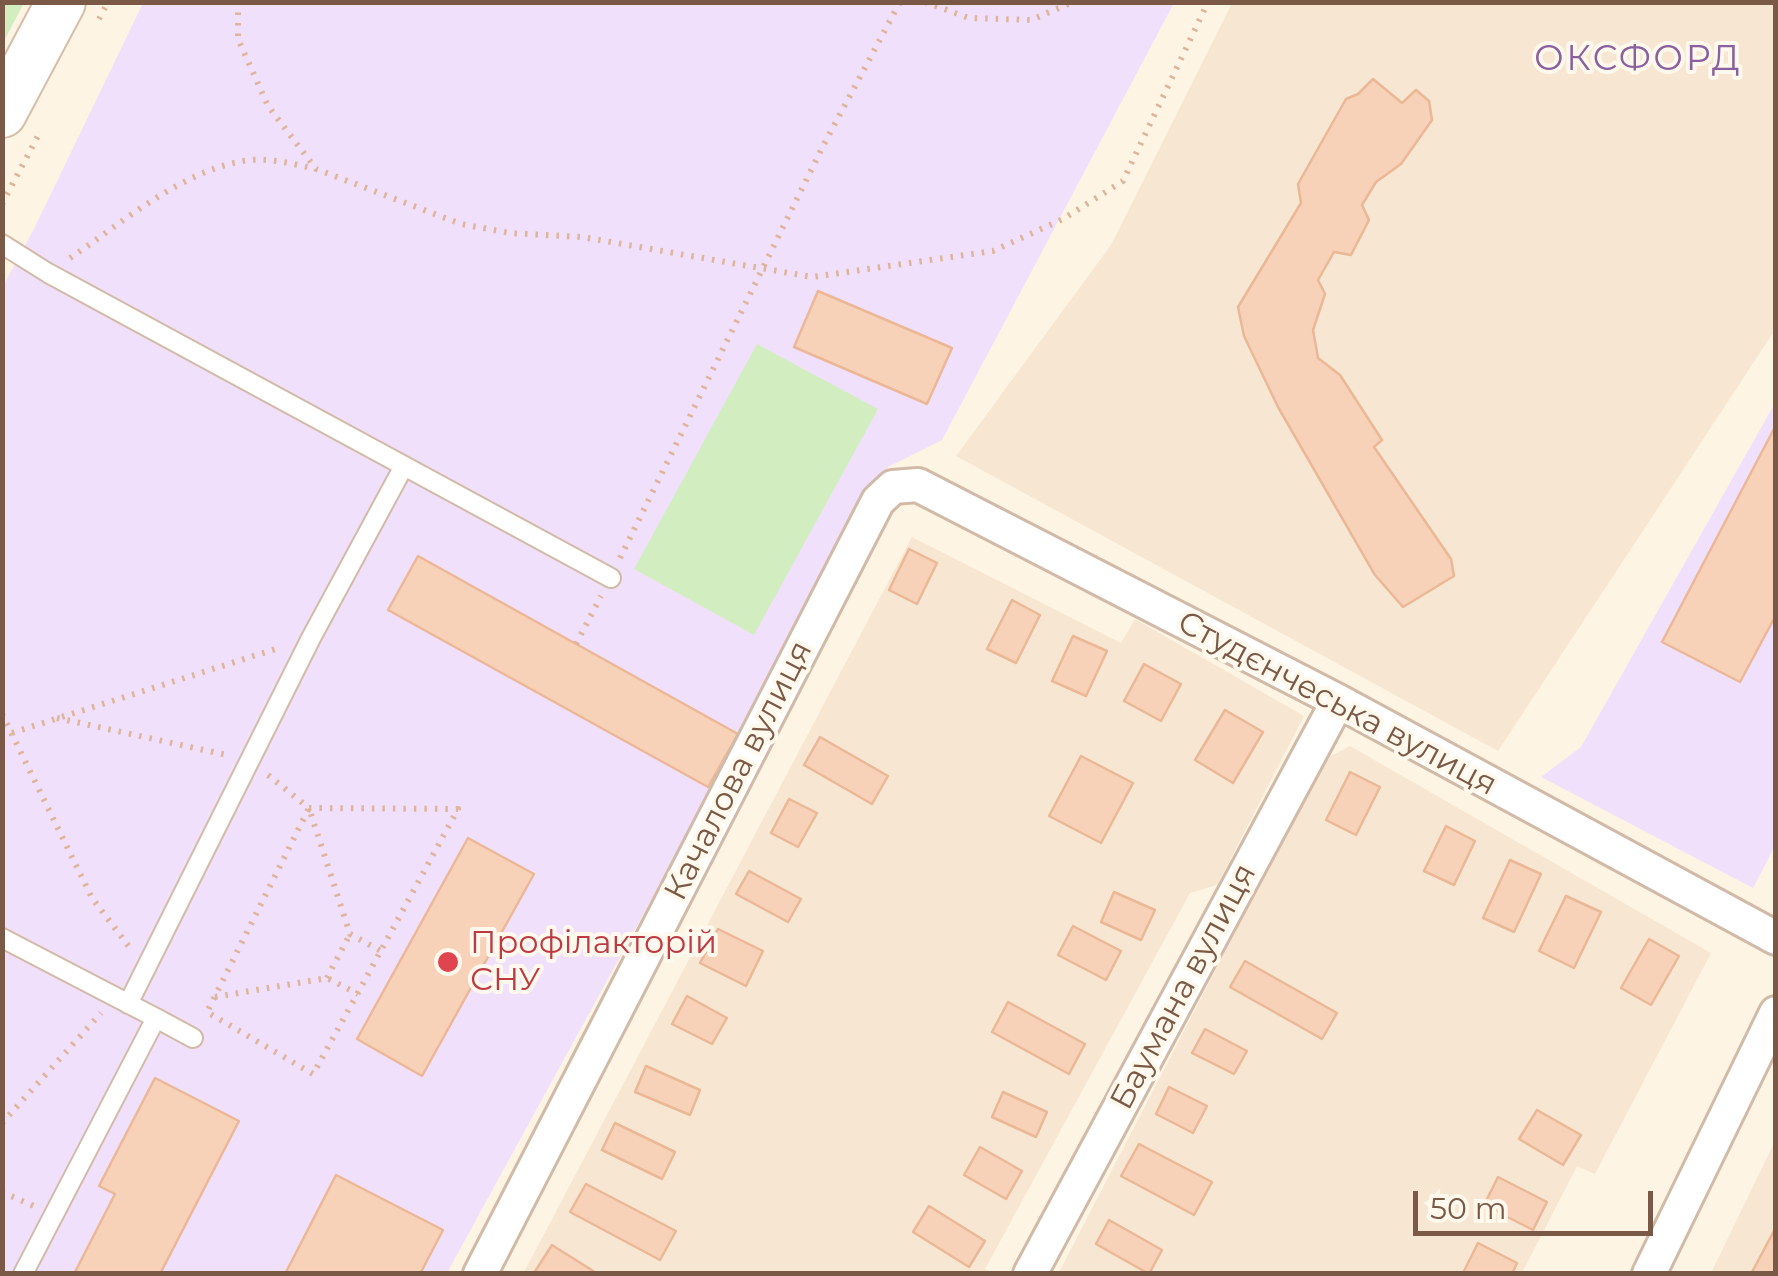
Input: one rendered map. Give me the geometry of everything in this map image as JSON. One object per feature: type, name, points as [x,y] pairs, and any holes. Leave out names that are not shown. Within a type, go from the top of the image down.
[{"type":"main road","points":[[2,113],[62,2]]},
{"type":"street","name":"Студєнчеська вулиця","points":[[893,487],[918,486],[1338,701],[1776,938]]},
{"type":"street","name":"Качалова вулиця","points":[[480,1274],[869,518],[878,501],[893,487]]},
{"type":"street","name":"Баумана вулиця","points":[[1030,1274],[1338,701]]},
{"type":"street","points":[[1649,1274],[1776,1013]]},
{"type":"lane","points":[[2,244],[48,273],[610,578]]},
{"type":"lane","points":[[122,1001],[146,969],[311,638],[404,466]]},
{"type":"lane","points":[[2,938],[193,1038]]},
{"type":"lane","points":[[23,1274],[156,1018]]},
{"type":"path","points":[[238,2],[238,39],[268,106],[316,169]]},
{"type":"path","points":[[576,644],[900,2]]},
{"type":"path","points":[[925,2],[969,18],[1030,20],[1073,2]]},
{"type":"path","points":[[48,273],[182,182],[239,161],[280,160],[316,169],[461,224],[582,238],[812,278],[993,251],[1063,219],[1123,181],[1208,2]]},
{"type":"path","points":[[6,734],[311,638]]},
{"type":"path","points":[[2,714],[6,734],[92,898],[146,969]]},
{"type":"path","points":[[57,718],[250,760],[309,808],[350,934],[381,951]]},
{"type":"path","points":[[309,808],[458,809],[313,1074],[206,1012],[309,808]]},
{"type":"path","points":[[327,978],[350,934]]},
{"type":"path","points":[[214,998],[327,978],[358,994]]},
{"type":"path","points":[[2,1122],[122,1001]]},
{"type":"path","points":[[2,1192],[54,1215]]},
{"type":"shaded area","points":[[143,3],[1174,3],[942,440],[888,467],[447,1273],[3,1274],[3,286]]},
{"type":"shaded area","points":[[1232,3],[1775,3],[1775,330],[1498,751],[956,456],[1111,245]]},
{"type":"shaded area","points":[[1775,403],[1776,844],[1753,888],[1541,777],[1581,747]]},
{"type":"shaded area","points":[[912,537],[1121,643],[1135,619],[1304,716],[1217,885],[1190,893],[985,1269],[992,1273],[523,1274]]},
{"type":"shaded area","points":[[1350,746],[1711,953],[1595,1174],[1577,1166],[1522,1273],[1058,1274],[1325,759]]},
{"type":"shaded area","points":[[1775,1141],[1775,1273],[1711,1273]]},
{"type":"green space","points":[[2,3],[24,3],[3,43]]},
{"type":"green space","points":[[757,344],[878,409],[754,635],[634,569]]},
{"type":"building","points":[[1373,79],[1402,103],[1416,90],[1429,101],[1432,120],[1401,164],[1376,182],[1362,205],[1369,220],[1351,255],[1334,252],[1318,280],[1325,294],[1313,330],[1318,358],[1340,375],[1382,440],[1374,447],[1451,559],[1454,576],[1403,607],[1375,575],[1278,407],[1244,336],[1238,307],[1301,203],[1298,184],[1346,99],[1358,94]]},
{"type":"building","points":[[818,291],[952,348],[927,404],[794,347]]},
{"type":"building","points":[[1776,425],[1776,615],[1740,682],[1662,642]]},
{"type":"building","points":[[909,549],[937,563],[917,604],[889,590]]},
{"type":"building","points":[[418,556],[738,734],[708,787],[388,610]]},
{"type":"building","points":[[1012,600],[1040,615],[1016,663],[987,649]]},
{"type":"building","points":[[1073,636],[1107,651],[1086,696],[1052,681]]},
{"type":"building","points":[[1144,664],[1181,684],[1161,721],[1124,701]]},
{"type":"building","points":[[1225,710],[1263,732],[1233,783],[1195,760]]},
{"type":"building","points":[[820,737],[888,776],[872,804],[804,765]]},
{"type":"building","points":[[1081,756],[1133,783],[1101,843],[1049,816]]},
{"type":"building","points":[[1350,772],[1380,787],[1356,835],[1326,820]]},
{"type":"building","points":[[789,799],[817,813],[798,847],[771,833]]},
{"type":"building","points":[[1446,826],[1475,841],[1454,885],[1424,871]]},
{"type":"building","points":[[468,838],[534,874],[422,1076],[357,1039]]},
{"type":"building","points":[[1510,860],[1541,874],[1514,932],[1483,918]]},
{"type":"building","points":[[749,871],[801,899],[788,922],[736,894]]},
{"type":"building","points":[[1114,892],[1155,910],[1141,940],[1101,922]]},
{"type":"building","points":[[1566,896],[1601,912],[1574,968],[1539,951]]},
{"type":"building","points":[[1073,926],[1121,951],[1106,980],[1058,955]]},
{"type":"building","points":[[718,929],[763,951],[746,986],[700,963]]},
{"type":"building","points":[[1649,939],[1679,956],[1651,1005],[1621,988]]},
{"type":"building","points":[[1245,961],[1337,1013],[1322,1039],[1230,987]]},
{"type":"building","points":[[687,996],[727,1018],[712,1044],[672,1024]]},
{"type":"building","points":[[1008,1002],[1085,1044],[1069,1074],[992,1032]]},
{"type":"building","points":[[1205,1029],[1247,1051],[1234,1074],[1192,1053]]},
{"type":"building","points":[[646,1066],[700,1090],[690,1115],[635,1092]]},
{"type":"building","points":[[155,1078],[239,1121],[160,1274],[74,1274],[115,1194],[99,1186]]},
{"type":"building","points":[[1169,1087],[1207,1106],[1193,1133],[1156,1114]]},
{"type":"building","points":[[1003,1092],[1047,1112],[1036,1137],[992,1117]]},
{"type":"building","points":[[1537,1110],[1581,1135],[1563,1165],[1519,1139]]},
{"type":"building","points":[[615,1123],[675,1152],[662,1179],[602,1150]]},
{"type":"building","points":[[1139,1144],[1212,1182],[1194,1215],[1121,1176]]},
{"type":"building","points":[[980,1147],[1022,1171],[1006,1199],[964,1175]]},
{"type":"building","points":[[336,1175],[443,1230],[420,1274],[285,1274]]},
{"type":"building","points":[[1498,1177],[1547,1202],[1533,1230],[1484,1205]]},
{"type":"building","points":[[586,1184],[676,1231],[660,1260],[570,1212]]},
{"type":"building","points":[[929,1206],[985,1241],[969,1267],[913,1232]]},
{"type":"building","points":[[1109,1220],[1162,1250],[1149,1274],[1096,1244]]},
{"type":"building","points":[[1776,1227],[1776,1274],[1751,1274]]},
{"type":"building","points":[[1478,1243],[1517,1263],[1512,1274],[1463,1273]]},
{"type":"building","points":[[552,1245],[598,1274],[534,1273]]},
{"type":"place","name":"Профілакторій СНУ","points":[[448,962]]},
{"type":"district","name":"ОКСФОРД","points":[[1638,60]]}]
